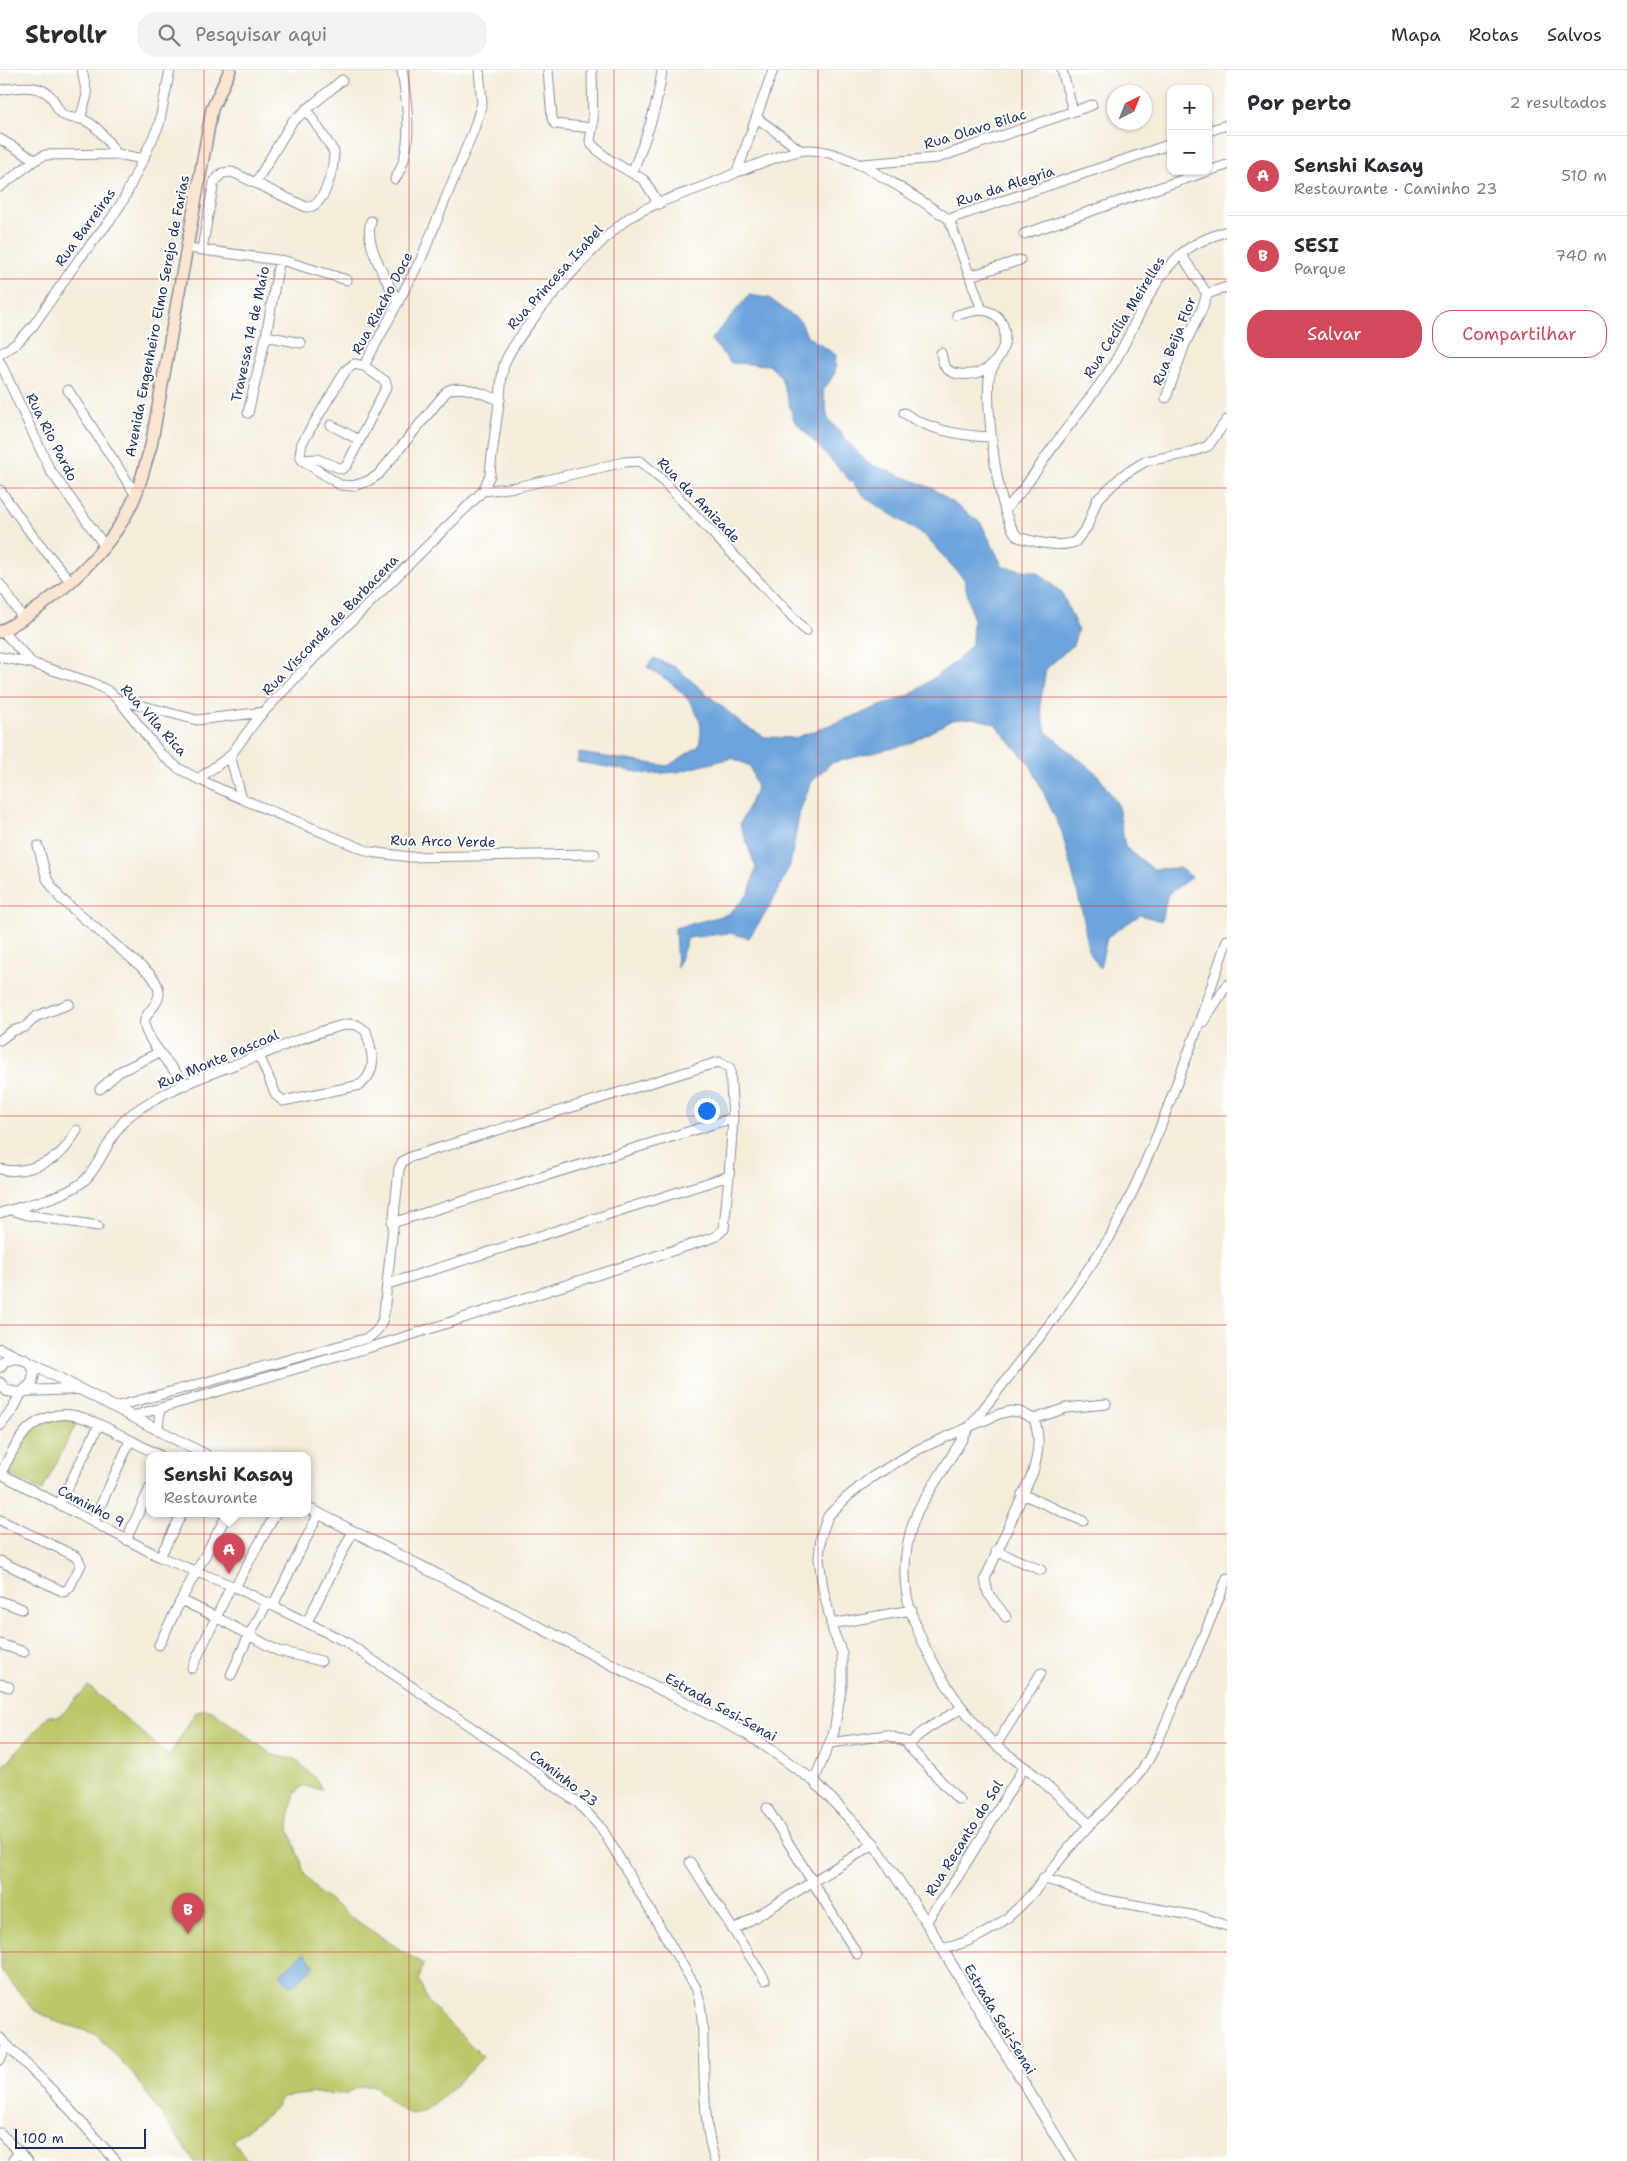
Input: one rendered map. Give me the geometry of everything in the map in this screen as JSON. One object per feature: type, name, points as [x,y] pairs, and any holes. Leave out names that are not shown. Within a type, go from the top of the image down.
[{"type":"main road","name":"Avenida Engenheiro Elmo Serejo de Farias","points":[[1,631],[23,618],[71,582],[104,545],[136,495],[151,446],[212,109],[230,70]]},
{"type":"street","points":[[80,119],[87,95],[82,70]]},
{"type":"street","name":"Rua Barreiras","points":[[0,354],[18,343],[33,326],[78,259],[117,210],[144,159],[159,125],[170,70]]},
{"type":"street","points":[[395,179],[403,162],[407,123],[402,70]]},
{"type":"street","name":"Rua Riacho Doce","points":[[302,460],[300,455],[302,443],[341,377],[350,366],[358,364],[364,366],[421,259],[476,123],[482,103],[479,70]]},
{"type":"street","points":[[548,70],[552,118],[555,124],[592,128]]},
{"type":"street","points":[[592,70],[592,128],[590,140],[592,145],[608,159],[644,180],[659,204]]},
{"type":"street","points":[[632,172],[649,131],[660,89],[662,70]]},
{"type":"street","points":[[737,172],[774,70]]},
{"type":"street","points":[[1062,70],[1073,111]]},
{"type":"street","points":[[256,182],[287,128],[306,109],[342,80]]},
{"type":"street","points":[[0,90],[20,87],[42,91],[52,98],[62,114],[67,117],[80,119],[96,128],[117,154]]},
{"type":"street","name":"Rua Olavo Bilac","points":[[863,164],[936,158],[1092,105]]},
{"type":"street","points":[[202,249],[214,182],[218,176],[226,172],[232,172],[256,182],[306,207],[314,207],[319,203],[329,179],[334,152],[306,109]]},
{"type":"street","name":"Rua da Alegria","points":[[757,118],[800,150]]},
{"type":"street","points":[[1211,130],[1227,125]]},
{"type":"street","points":[[0,139],[34,160]]},
{"type":"street","name":"Rua da Alegria","points":[[737,172],[800,150],[820,152],[863,164],[950,219],[1167,145]]},
{"type":"street","points":[[0,188],[34,160],[51,154],[117,154],[144,159]]},
{"type":"street","points":[[1212,170],[1227,165]]},
{"type":"street","name":"Rua Princesa Isabel","points":[[483,491],[490,475],[504,366],[509,353],[544,305],[594,250],[629,218],[737,172]]},
{"type":"street","points":[[1024,234],[1196,175]]},
{"type":"street","points":[[950,219],[982,310]]},
{"type":"street","points":[[371,221],[369,232],[370,244],[398,303]]},
{"type":"street","name":"Rua Cecília Meirelles","points":[[1006,508],[1027,487],[1050,451],[1110,369],[1156,285],[1171,264],[1181,254],[1207,238],[1227,231]]},
{"type":"street","name":"Travessa 14 de Maio","points":[[188,248],[302,265],[348,280]]},
{"type":"street","name":"Rua Beija Flor","points":[[1181,254],[1207,294]]},
{"type":"street","points":[[970,276],[1020,260]]},
{"type":"street","name":"Travessa 14 de Maio","points":[[248,413],[266,336],[279,262]]},
{"type":"street","name":"Rua Beija Flor","points":[[1207,294],[1227,287]]},
{"type":"street","name":"Rua Beija Flor","points":[[1166,398],[1185,344],[1207,294]]},
{"type":"street","points":[[957,315],[982,310],[990,311],[996,315],[1003,327],[1004,347],[989,379],[994,466],[1012,529],[1018,537],[1061,545],[1075,542],[1087,527],[1097,500],[1123,475],[1146,461],[1189,453],[1208,446],[1227,420]]},
{"type":"street","points":[[266,336],[301,343]]},
{"type":"street","points":[[941,353],[946,369],[957,374],[975,374],[985,371],[995,364]]},
{"type":"street","name":"Rua Rio Pardo","points":[[0,362],[50,470],[104,545]]},
{"type":"street","points":[[302,460],[317,459],[345,468],[387,386],[385,382],[364,366]]},
{"type":"street","points":[[302,460],[340,485],[359,484],[378,475],[447,391],[456,388],[465,389],[500,400]]},
{"type":"street","points":[[68,390],[136,495]]},
{"type":"street","points":[[904,413],[940,430],[966,436],[992,437]]},
{"type":"street","points":[[331,424],[359,440]]},
{"type":"street","name":"Rua da Amizade","points":[[483,491],[517,487],[624,462],[640,461],[661,478],[806,631]]},
{"type":"street","points":[[0,491],[32,535],[71,582]]},
{"type":"street","name":"Rua Visconde de Barbacena","points":[[198,779],[230,756],[264,712],[352,619],[483,491]]},
{"type":"street","points":[[0,584],[23,618]]},
{"type":"street","points":[[1,631],[31,663]]},
{"type":"street","name":"Rua Vila Rica","points":[[0,657],[31,663],[93,683],[120,700],[161,754],[178,768],[198,779]]},
{"type":"street","points":[[120,700],[197,720],[264,712]]},
{"type":"street","points":[[230,756],[242,798]]},
{"type":"street","name":"Rua Arco Verde","points":[[198,779],[370,852],[410,857],[595,854]]},
{"type":"street","points":[[38,846],[47,879],[60,898],[157,982],[160,991],[159,998],[145,1022],[145,1028],[160,1052],[186,1085]]},
{"type":"street","points":[[1090,1824],[996,1745],[962,1708],[928,1653],[907,1597],[905,1556],[918,1510],[972,1425],[1056,1316],[1110,1237],[1133,1191],[1160,1128],[1195,1036],[1227,940]]},
{"type":"street","points":[[1195,1036],[1227,985]]},
{"type":"street","points":[[0,1040],[12,1031],[25,1027],[37,1016],[68,1004]]},
{"type":"street","name":"Rua Monte Pascoal","points":[[0,1213],[58,1195],[79,1185],[89,1175],[130,1115],[186,1085],[303,1038],[346,1024],[357,1025],[366,1032],[372,1054],[371,1071],[364,1082],[353,1087],[283,1101],[276,1095],[259,1056]]},
{"type":"street","points":[[100,1089],[119,1072],[160,1052]]},
{"type":"street","points":[[116,1407],[368,1338],[380,1328],[383,1322],[388,1284],[392,1223],[400,1165],[410,1157],[719,1062],[730,1068],[732,1075],[733,1118],[729,1176],[724,1229],[715,1237],[383,1343],[133,1416]]},
{"type":"street","points":[[392,1223],[733,1118]]},
{"type":"street","points":[[0,1169],[8,1171],[23,1170],[53,1160],[67,1146],[77,1130]]},
{"type":"street","points":[[388,1284],[729,1176]]},
{"type":"street","points":[[10,1210],[28,1215],[98,1226]]},
{"type":"street","points":[[380,1328],[383,1343]]},
{"type":"street","points":[[0,1349],[200,1452]]},
{"type":"street","points":[[0,1367],[7,1360],[17,1357]]},
{"type":"street","points":[[0,1425],[13,1409],[23,1392],[32,1384],[34,1378],[33,1368],[30,1363]]},
{"type":"street","points":[[0,1385],[7,1391],[23,1392],[79,1389]]},
{"type":"street","points":[[1034,1419],[1066,1408],[1106,1404]]},
{"type":"street","points":[[158,1430],[160,1409]]},
{"type":"street","points":[[814,1781],[830,1743],[838,1713],[843,1662],[831,1624],[819,1559],[821,1536],[828,1516],[847,1497],[899,1459],[972,1425],[1011,1411],[1028,1415],[1034,1419],[1039,1438],[1038,1455],[1033,1472],[988,1570],[985,1586],[1006,1617]]},
{"type":"street","points":[[0,1474],[19,1441],[28,1430],[48,1418],[70,1414],[82,1417],[153,1452]]},
{"type":"street","points":[[58,1505],[99,1425]]},
{"type":"street","points":[[93,1522],[130,1441]]},
{"type":"street","name":"Caminho 9","points":[[0,1474],[126,1540],[196,1572]]},
{"type":"street","points":[[1022,1494],[1084,1521]]},
{"type":"street","points":[[126,1540],[146,1497]]},
{"type":"street","name":"Estrada Sesi-Senai","points":[[311,1509],[745,1733],[814,1781],[874,1844],[926,1922],[1070,2161]]},
{"type":"street","points":[[231,1675],[249,1635],[270,1604],[319,1513]]},
{"type":"street","points":[[160,1557],[180,1517]]},
{"type":"street","points":[[159,1646],[181,1600],[226,1517]]},
{"type":"street","points":[[192,1668],[216,1617],[274,1517]]},
{"type":"street","points":[[0,1520],[77,1557],[81,1565],[66,1592],[0,1561]]},
{"type":"street","points":[[307,1622],[353,1531]]},
{"type":"street","points":[[996,1551],[1041,1570]]},
{"type":"street","name":"Caminho 23","points":[[196,1572],[233,1587],[307,1622],[370,1657],[578,1803],[602,1829],[696,1988],[702,2023],[708,2136],[715,2161]]},
{"type":"street","points":[[942,1949],[960,1945],[999,1926],[1012,1915],[1090,1824],[1130,1785],[1150,1757],[1210,1623],[1227,1578]]},
{"type":"street","points":[[181,1600],[278,1651],[322,1661]]},
{"type":"street","points":[[0,1601],[22,1609]]},
{"type":"street","points":[[831,1624],[912,1610]]},
{"type":"street","points":[[0,1644],[24,1652]]},
{"type":"street","points":[[996,1745],[1042,1673]]},
{"type":"street","points":[[0,1684],[9,1687]]},
{"type":"street","points":[[959,1800],[909,1747],[910,1743],[917,1736],[962,1708]]},
{"type":"street","points":[[830,1743],[887,1735],[910,1743]]},
{"type":"street","name":"Rua Recanto do Sol","points":[[926,1922],[959,1875],[1024,1767]]},
{"type":"street","points":[[767,1808],[814,1881],[857,1954]]},
{"type":"street","points":[[734,1930],[874,1844]]},
{"type":"street","points":[[690,1862],[765,1980]]},
{"type":"street","points":[[1043,1879],[1066,1884],[1090,1896],[1101,1899],[1202,1917],[1227,1926]]},
{"type":"street","points":[[0,2038],[53,2091],[116,2161]]},
{"type":"street","points":[[0,2060],[7,2045]]},
{"type":"street","points":[[0,2133],[28,2161]]},
{"type":"street","points":[[12,2161],[20,2152]]},
{"type":"green space","points":[[59,1419],[77,1422],[42,1491],[5,1473],[19,1444],[30,1431],[47,1422]]},
{"type":"green space","points":[[88,1686],[169,1756],[195,1713],[205,1709],[212,1711],[273,1755],[295,1759],[316,1779],[322,1789],[302,1786],[295,1794],[291,1806],[289,1829],[305,1875],[318,1892],[355,1920],[423,1964],[419,1980],[428,2002],[483,2057],[438,2101],[419,2113],[412,2114],[396,2106],[375,2086],[362,2086],[344,2094],[317,2093],[282,2097],[274,2109],[233,2140],[248,2161],[194,2161],[130,2070],[95,2034],[55,2021],[34,2010],[0,1969],[0,1770],[49,1716],[60,1716]]},
{"type":"water","points":[[749,295],[769,298],[801,322],[807,336],[836,355],[835,373],[823,391],[828,419],[867,463],[932,488],[981,523],[1003,567],[1038,572],[1062,593],[1078,630],[1073,645],[1046,669],[1040,705],[1046,732],[1097,774],[1118,805],[1125,847],[1153,869],[1179,868],[1192,877],[1168,894],[1161,921],[1140,915],[1107,937],[1100,968],[1088,950],[1083,915],[1062,832],[1031,766],[995,724],[973,718],[952,720],[909,744],[831,763],[811,782],[800,811],[790,865],[770,906],[749,938],[729,933],[688,938],[677,968],[675,928],[729,914],[749,893],[756,868],[740,824],[757,788],[750,766],[732,758],[677,772],[650,774],[577,762],[579,753],[668,766],[699,746],[701,727],[694,708],[688,699],[672,684],[647,667],[654,658],[675,667],[745,726],[765,737],[795,738],[910,695],[957,661],[972,644],[973,619],[964,579],[925,536],[867,499],[794,420],[781,377],[769,365],[731,363],[711,340]]},
{"type":"water","points":[[304,1953],[315,1966],[291,1987],[280,1974]]},
{"type":"place","name":"Senshi Kasay","points":[[229,1574]]},
{"type":"place","name":"SESI","points":[[188,1934]]}]
